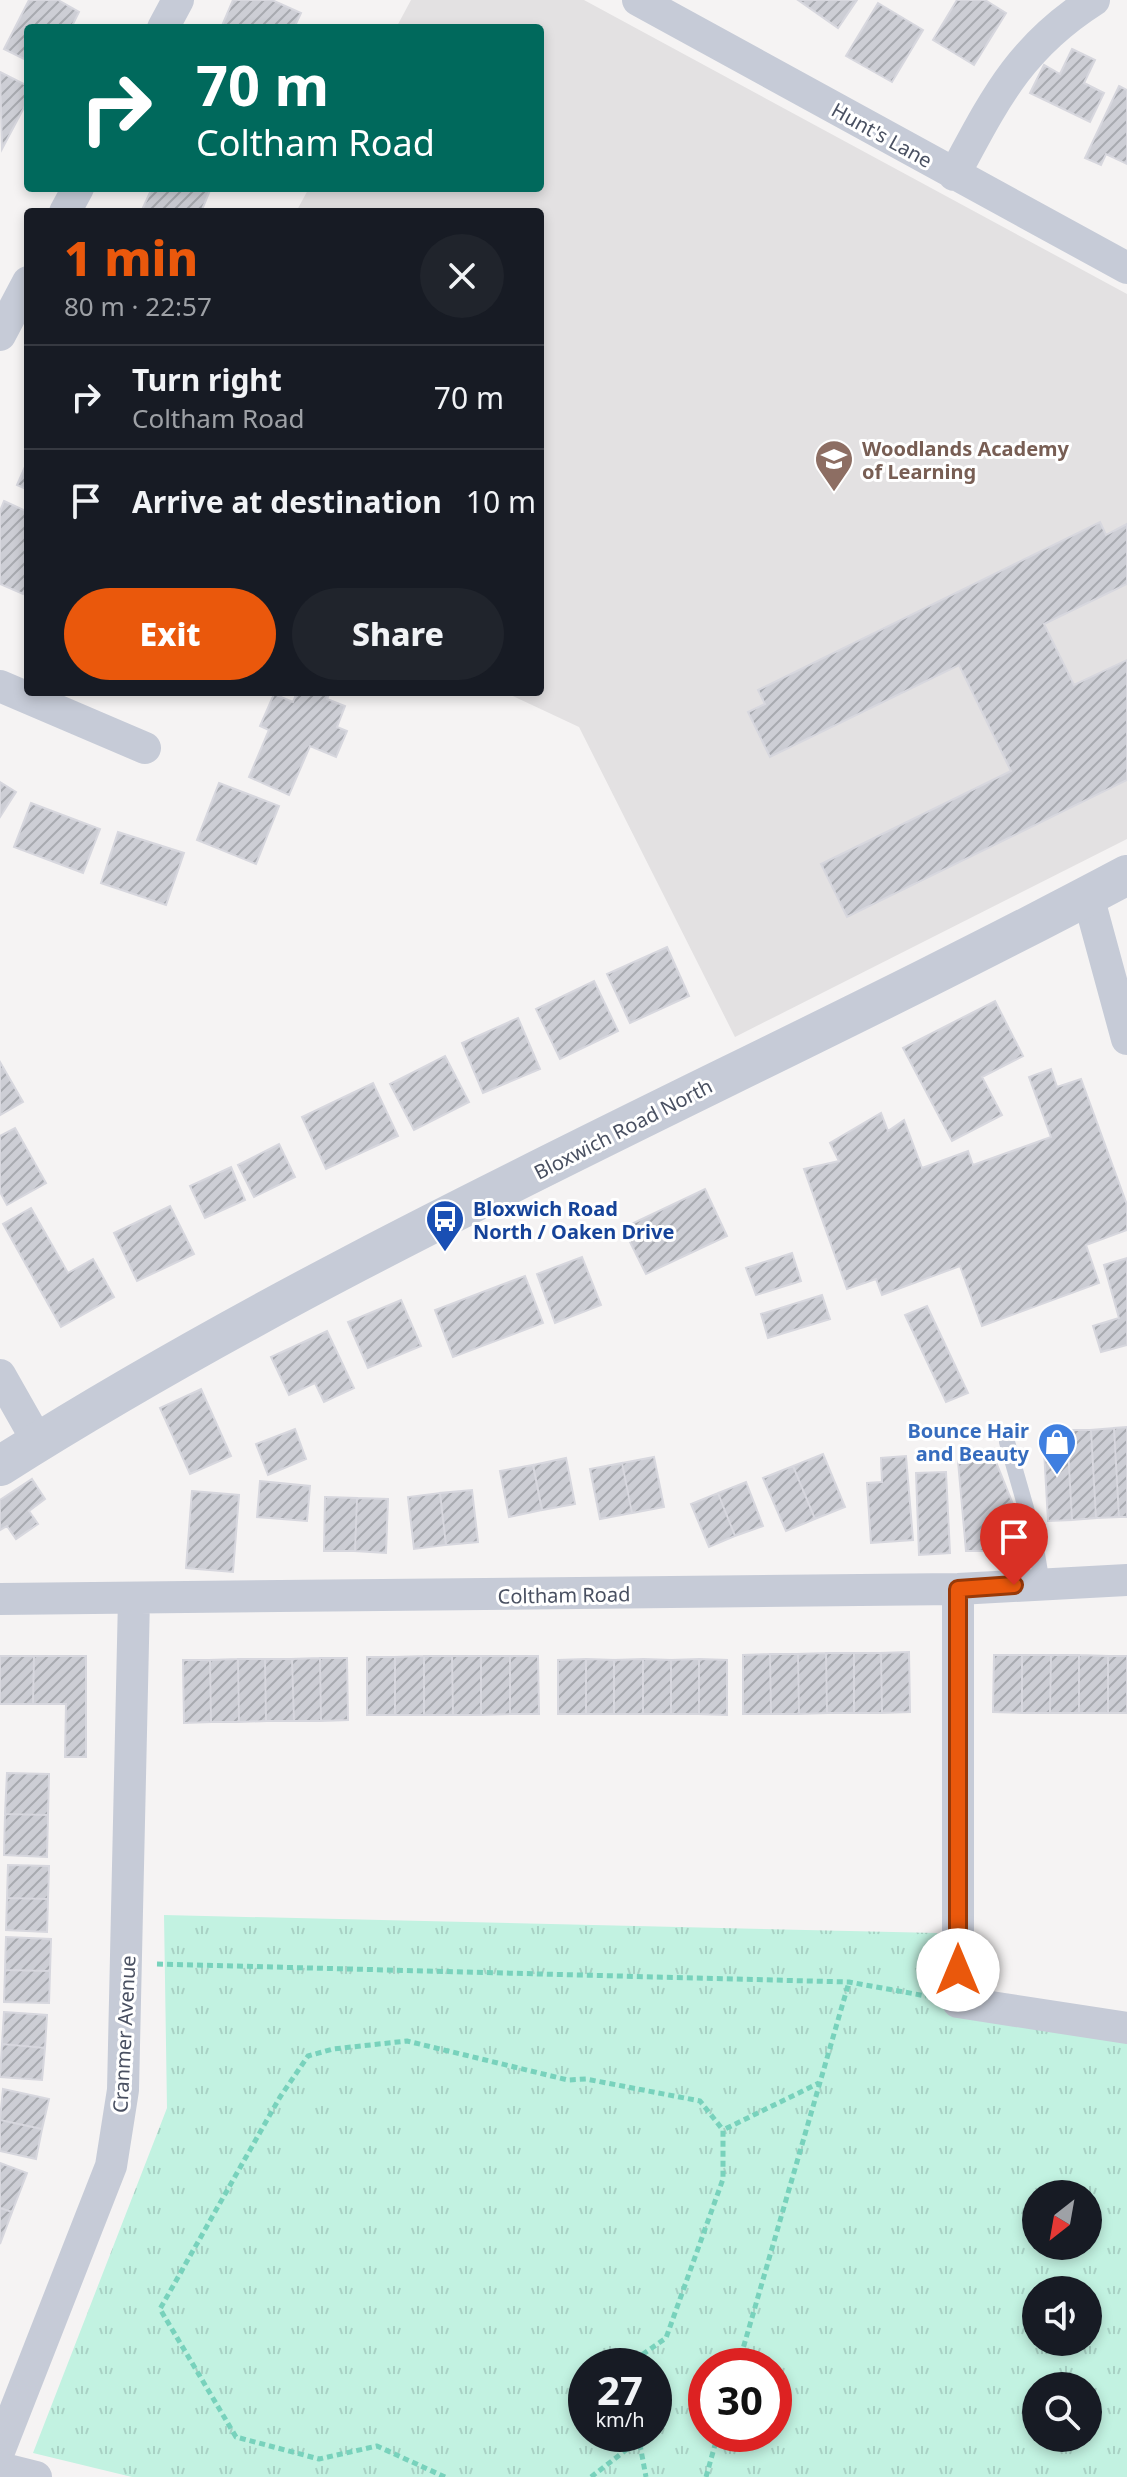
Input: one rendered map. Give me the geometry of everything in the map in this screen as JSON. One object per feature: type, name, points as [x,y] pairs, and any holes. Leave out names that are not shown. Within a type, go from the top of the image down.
[{"type":"street","points":[[165,24],[178,0]]},
{"type":"street","name":"Hunt's Lane","points":[[638,0],[1127,268]]},
{"type":"street","points":[[954,175],[1003,83],[1063,9],[1094,0]]},
{"type":"street","points":[[0,335],[24,290]]},
{"type":"street","points":[[0,686],[145,748]]},
{"type":"street","name":"Bloxwich Road North","points":[[0,1466],[185,1355],[380,1252],[1127,875]]},
{"type":"street","points":[[1088,896],[1127,1039]]},
{"type":"street","points":[[0,1375],[38,1442]]},
{"type":"street","name":"Coltham Road","points":[[0,1599],[958,1589],[1127,1580]]},
{"type":"street","points":[[958,1589],[958,2002],[1127,2028]]},
{"type":"street","name":"Cranmer Avenue","points":[[0,2449],[111,2166],[123,2090],[134,1598]]},
{"type":"street","points":[[0,2468],[36,2477]]},
{"type":"lane","points":[[1007,1442],[1034,1536],[1042,1584]]},
{"type":"path","points":[[127,1963],[849,1982],[958,2002]]},
{"type":"path","points":[[743,2348],[849,1982]]},
{"type":"path","points":[[445,2477],[377,2446],[319,2459],[236,2437],[160,2309],[280,2097],[308,2056],[333,2049],[407,2041],[568,2080],[586,2079],[700,2101],[723,2130],[723,2179],[666,2338],[652,2348]]},
{"type":"path","points":[[723,2130],[820,2083]]},
{"type":"path","points":[[591,2477],[621,2452]]},
{"type":"path","points":[[642,2452],[646,2477]]},
{"type":"path","points":[[706,2477],[713,2452]]},
{"type":"shaded area","name":"Woodlands Academy of Learning","points":[[411,0],[584,0],[1127,294],[1127,839],[735,1037],[579,727],[513,696],[544,696],[544,208],[298,208],[307,192],[544,192],[544,24],[398,24]]},
{"type":"green space","points":[[164,1915],[937,1933],[966,2014],[1127,2042],[1127,2477],[132,2477],[33,2453],[167,2108]]},
{"type":"building","points":[[29,0],[58,0],[79,12],[73,24],[24,24],[24,59],[4,49]]},
{"type":"building","points":[[233,0],[272,0],[301,13],[296,24],[223,24]]},
{"type":"building","points":[[798,0],[857,0],[838,28]]},
{"type":"building","points":[[957,0],[985,0],[1006,13],[974,65],[933,40]]},
{"type":"building","points":[[878,3],[923,30],[892,82],[846,56]]},
{"type":"building","points":[[1072,49],[1095,60],[1084,83],[1104,93],[1090,122],[1030,93],[1044,65],[1060,74]]},
{"type":"building","points":[[0,72],[24,84],[24,108],[2,149]]},
{"type":"building","points":[[1119,86],[1127,90],[1127,164],[1106,154],[1101,165],[1085,158]]},
{"type":"building","points":[[150,192],[209,192],[203,208],[143,208]]},
{"type":"building","points":[[24,469],[24,488],[17,485]]},
{"type":"building","points":[[4,501],[24,510],[23,594],[0,584],[0,511]]},
{"type":"building","points":[[1100,522],[1106,535],[1127,524],[1127,584],[1044,624],[1074,685],[1127,660],[1127,780],[847,917],[821,864],[1011,771],[959,665],[770,757],[748,712],[765,704],[758,690]]},
{"type":"building","points":[[273,696],[293,702],[295,696],[328,696],[327,699],[345,706],[337,727],[347,731],[336,757],[310,746],[289,795],[249,777],[269,730],[260,726]]},
{"type":"building","points":[[0,782],[16,792],[0,817]]},
{"type":"building","points":[[219,783],[279,806],[256,864],[197,840]]},
{"type":"building","points":[[31,803],[100,829],[83,873],[14,847]]},
{"type":"building","points":[[118,832],[184,853],[166,905],[101,883]]},
{"type":"building","points":[[667,947],[689,996],[630,1023],[607,974]]},
{"type":"building","points":[[594,981],[618,1031],[560,1059],[536,1009]]},
{"type":"building","points":[[995,1001],[1023,1056],[982,1077],[1002,1115],[952,1141],[903,1048]]},
{"type":"building","points":[[518,1018],[540,1069],[483,1093],[462,1043]]},
{"type":"building","points":[[445,1056],[469,1102],[414,1130],[390,1084]]},
{"type":"building","points":[[0,1062],[23,1102],[0,1115]]},
{"type":"building","points":[[1051,1069],[1057,1087],[1081,1079],[1127,1205],[1127,1230],[1086,1245],[1099,1283],[982,1326],[960,1266],[882,1295],[876,1279],[847,1289],[804,1169],[839,1161],[830,1143],[881,1113],[888,1131],[904,1120],[922,1168],[968,1151],[973,1165],[1051,1137],[1029,1077]]},
{"type":"building","points":[[373,1083],[398,1136],[326,1169],[302,1117]]},
{"type":"building","points":[[15,1128],[46,1183],[7,1205],[0,1192],[0,1136]]},
{"type":"building","points":[[279,1144],[295,1177],[254,1197],[238,1165]]},
{"type":"building","points":[[231,1167],[245,1200],[205,1218],[190,1186]]},
{"type":"building","points":[[705,1189],[727,1236],[646,1274],[623,1228]]},
{"type":"building","points":[[170,1206],[194,1254],[137,1281],[114,1233]]},
{"type":"building","points":[[31,1208],[68,1273],[93,1259],[114,1297],[61,1327],[3,1224]]},
{"type":"building","points":[[792,1253],[801,1281],[756,1295],[746,1268]]},
{"type":"building","points":[[582,1257],[601,1305],[555,1323],[537,1274]]},
{"type":"building","points":[[1127,1258],[1127,1345],[1101,1352],[1093,1326],[1119,1318],[1104,1265]]},
{"type":"building","points":[[525,1276],[543,1323],[453,1357],[435,1310]]},
{"type":"building","points":[[822,1295],[830,1319],[768,1338],[761,1314]]},
{"type":"building","points":[[401,1300],[421,1346],[368,1368],[348,1322]]},
{"type":"building","points":[[927,1306],[968,1393],[946,1402],[905,1315]]},
{"type":"building","points":[[327,1331],[354,1388],[324,1402],[315,1383],[289,1395],[271,1357]]},
{"type":"building","points":[[201,1389],[231,1456],[190,1474],[160,1408]]},
{"type":"building","points":[[1127,1427],[1127,1517],[1119,1517],[1114,1428]]},
{"type":"building","points":[[1114,1428],[1119,1517],[1096,1518],[1091,1430]]},
{"type":"building","points":[[295,1429],[306,1459],[268,1475],[256,1444]]},
{"type":"building","name":"Bounce Hair and Beauty","points":[[1067,1430],[1072,1520],[1048,1521],[1043,1432]]},
{"type":"building","points":[[1067,1430],[1091,1430],[1096,1518],[1072,1520]]},
{"type":"building","points":[[823,1454],[845,1507],[815,1519],[793,1466]]},
{"type":"building","points":[[906,1456],[913,1540],[871,1543],[867,1483],[882,1482],[881,1458]]},
{"type":"building","points":[[654,1457],[664,1507],[632,1513],[622,1463]]},
{"type":"building","points":[[994,1457],[1021,1524],[1027,1551],[966,1551],[958,1461]]},
{"type":"building","points":[[566,1458],[575,1504],[542,1510],[533,1465]]},
{"type":"building","points":[[622,1463],[632,1513],[600,1519],[590,1469]]},
{"type":"building","points":[[533,1465],[542,1510],[509,1517],[500,1471]]},
{"type":"building","points":[[793,1466],[815,1519],[786,1531],[763,1478]]},
{"type":"building","points":[[946,1472],[950,1553],[919,1555],[916,1473]]},
{"type":"building","points":[[32,1479],[45,1499],[29,1511],[38,1524],[16,1539],[7,1526],[0,1530],[0,1500]]},
{"type":"building","points":[[260,1481],[310,1486],[307,1521],[257,1517]]},
{"type":"building","points":[[746,1482],[763,1526],[735,1536],[718,1493]]},
{"type":"building","points":[[472,1490],[478,1542],[446,1545],[440,1493]]},
{"type":"building","points":[[192,1491],[239,1495],[233,1572],[186,1568]]},
{"type":"building","points":[[440,1493],[446,1545],[414,1549],[408,1497]]},
{"type":"building","points":[[718,1493],[735,1536],[709,1547],[691,1504]]},
{"type":"building","points":[[325,1497],[357,1498],[355,1551],[324,1551]]},
{"type":"building","points":[[357,1498],[388,1499],[386,1553],[355,1551]]},
{"type":"building","points":[[909,1652],[910,1712],[882,1713],[881,1653]]},
{"type":"building","points":[[826,1653],[827,1713],[799,1714],[798,1654]]},
{"type":"building","points":[[826,1653],[854,1653],[854,1713],[827,1713]]},
{"type":"building","points":[[854,1653],[881,1653],[882,1713],[854,1713]]},
{"type":"building","points":[[770,1654],[771,1714],[743,1714],[743,1655]]},
{"type":"building","points":[[770,1654],[798,1654],[799,1714],[771,1714]]},
{"type":"building","points":[[994,1655],[1022,1655],[1022,1713],[993,1712]]},
{"type":"building","points":[[1022,1655],[1051,1655],[1050,1713],[1022,1713]]},
{"type":"building","points":[[1051,1655],[1079,1655],[1079,1713],[1050,1713]]},
{"type":"building","points":[[1079,1655],[1108,1656],[1108,1713],[1079,1713]]},
{"type":"building","points":[[0,1656],[34,1656],[33,1704],[0,1704]]},
{"type":"building","points":[[34,1656],[86,1656],[86,1757],[65,1757],[66,1704],[33,1704]]},
{"type":"building","points":[[424,1656],[424,1715],[395,1715],[395,1657]]},
{"type":"building","points":[[424,1656],[452,1656],[453,1715],[424,1715]]},
{"type":"building","points":[[452,1656],[481,1656],[481,1715],[453,1715]]},
{"type":"building","points":[[481,1656],[510,1656],[510,1714],[481,1715]]},
{"type":"building","points":[[510,1656],[538,1656],[539,1714],[510,1714]]},
{"type":"building","points":[[1108,1656],[1127,1656],[1127,1713],[1108,1713]]},
{"type":"building","points":[[367,1657],[395,1657],[395,1715],[367,1715]]},
{"type":"building","points":[[320,1658],[347,1658],[348,1720],[321,1721]]},
{"type":"building","points":[[320,1658],[321,1721],[294,1721],[292,1659]]},
{"type":"building","points":[[238,1659],[239,1722],[211,1722],[210,1660]]},
{"type":"building","points":[[238,1659],[265,1659],[266,1721],[239,1722]]},
{"type":"building","points":[[265,1659],[292,1659],[294,1721],[266,1721]]},
{"type":"building","points":[[586,1659],[586,1714],[558,1714],[558,1660]]},
{"type":"building","points":[[586,1659],[614,1660],[614,1714],[586,1714]]},
{"type":"building","points":[[643,1659],[643,1714],[614,1714],[614,1660]]},
{"type":"building","points":[[643,1659],[671,1660],[671,1714],[643,1714]]},
{"type":"building","points":[[699,1659],[727,1660],[727,1715],[699,1714]]},
{"type":"building","points":[[699,1659],[699,1714],[671,1714],[671,1660]]},
{"type":"building","points":[[183,1660],[210,1660],[211,1722],[184,1723]]},
{"type":"building","points":[[7,1773],[49,1774],[48,1815],[5,1814]]},
{"type":"building","points":[[5,1814],[48,1815],[47,1857],[4,1855]]},
{"type":"building","points":[[8,1865],[49,1866],[48,1899],[7,1898]]},
{"type":"building","points":[[7,1898],[48,1899],[47,1932],[6,1930]]},
{"type":"building","points":[[6,1937],[51,1939],[50,1971],[5,1970]]},
{"type":"building","points":[[5,1970],[50,1971],[49,2003],[4,2002]]},
{"type":"building","points":[[4,2012],[47,2015],[45,2048],[2,2044]]},
{"type":"building","points":[[2,2044],[45,2048],[42,2080],[0,2077]]},
{"type":"building","points":[[3,2089],[49,2099],[42,2129],[0,2120]]},
{"type":"building","points":[[0,2120],[42,2129],[36,2159],[0,2151]]},
{"type":"building","points":[[0,2163],[27,2173],[12,2212],[0,2208]]},
{"type":"building","points":[[0,2208],[12,2212],[0,2244]]},
{"type":"place","name":"Woodlands Academy of Learning","points":[[834,493]]},
{"type":"place","name":"Bloxwich Road North / Oaken Drive","points":[[445,1253]]},
{"type":"place","name":"Bounce Hair and Beauty","points":[[1057,1476]]},
{"type":"route","points":[[958,1970],[958,1589],[1014,1585]]}]
